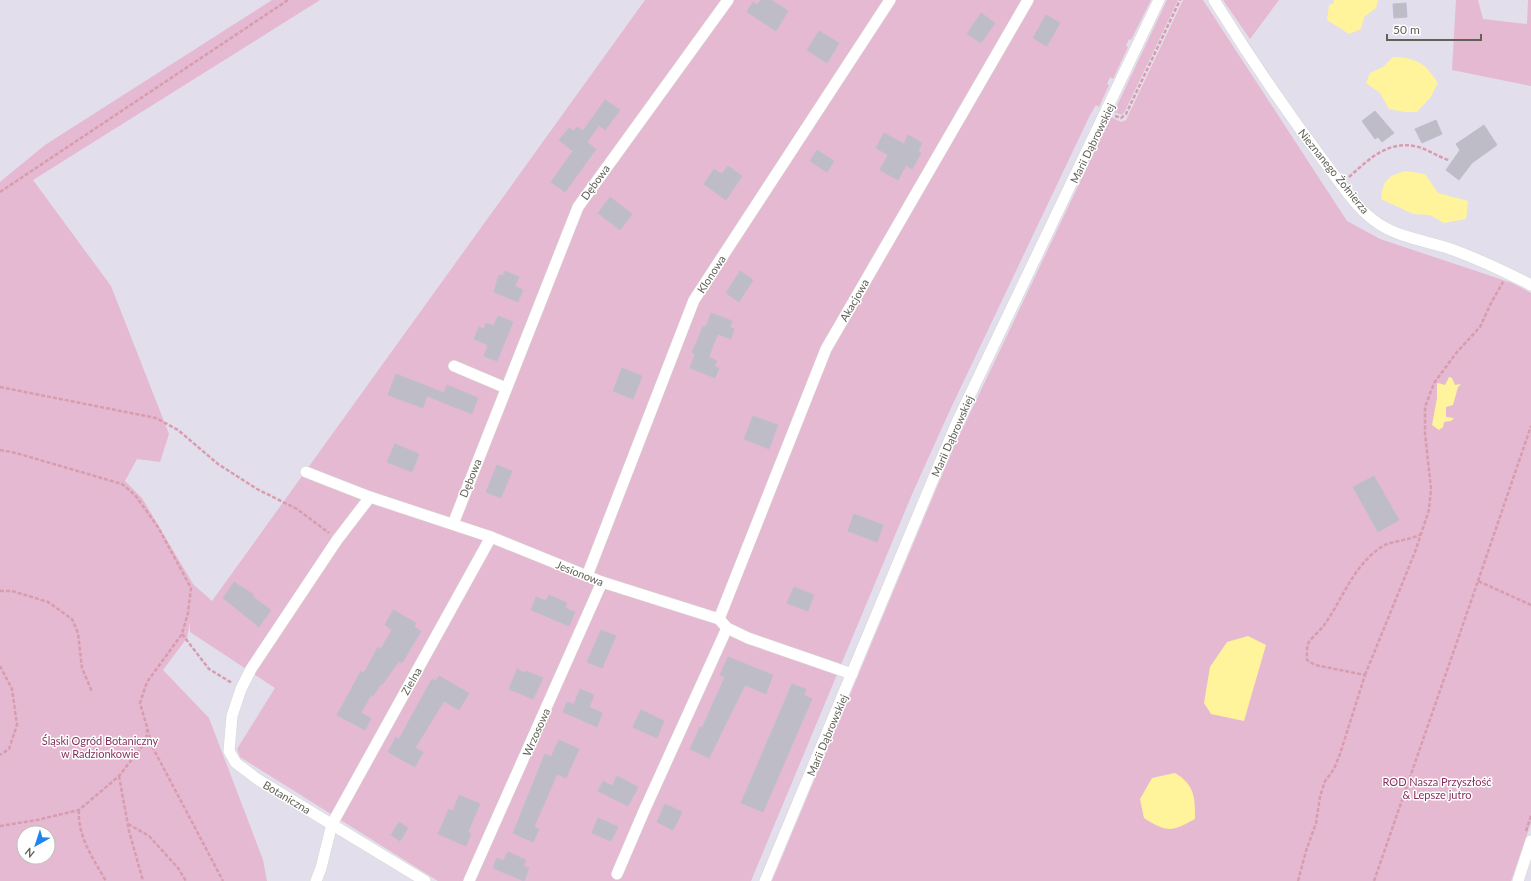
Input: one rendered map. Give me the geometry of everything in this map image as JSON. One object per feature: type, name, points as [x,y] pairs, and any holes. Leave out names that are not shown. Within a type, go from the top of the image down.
[{"type":"street","name":"Dębowa","points":[[452,524],[578,207],[728,0]]},
{"type":"street","name":"Klonowa","points":[[587,576],[694,300],[890,0]]},
{"type":"street","name":"Akacjowa","points":[[719,618],[826,349],[1028,0]]},
{"type":"street","name":"Marii Dąbrowskiej","points":[[765,881],[957,422],[1160,0]]},
{"type":"street","name":"Nieznanego Żołnierza","points":[[1214,0],[1250,59],[1341,184],[1365,212],[1385,228],[1448,248],[1508,273],[1531,285]]},
{"type":"street","points":[[454,366],[506,388]]},
{"type":"street","name":"Jesionowa","points":[[306,472],[370,497],[491,537],[602,582],[719,618]]},
{"type":"street","name":"Botaniczna","points":[[370,497],[338,540],[252,669],[241,689],[232,716],[229,751],[236,763],[257,779],[425,881]]},
{"type":"street","name":"Zielna","points":[[316,881],[321,868],[332,824],[491,537]]},
{"type":"street","name":"Wrzosowa","points":[[469,881],[602,582]]},
{"type":"street","points":[[719,618],[728,628],[748,638],[852,674]]},
{"type":"street","points":[[617,874],[644,811],[728,628]]},
{"type":"street","points":[[1518,881],[1531,841]]},
{"type":"path","points":[[0,192],[288,0]]},
{"type":"path","points":[[1112,115],[1121,118],[1126,114],[1180,0]]},
{"type":"path","points":[[1341,184],[1373,156],[1390,147],[1414,146],[1449,160]]},
{"type":"path","points":[[1298,881],[1316,822],[1320,797],[1325,781],[1334,769],[1343,747],[1365,675],[1415,552],[1429,510],[1431,489],[1425,433],[1425,407],[1434,383],[1457,352],[1480,327],[1490,303],[1508,273]]},
{"type":"path","points":[[0,387],[156,418],[178,430],[218,464],[257,489],[297,509],[338,540]]},
{"type":"path","points":[[1374,881],[1531,426]]},
{"type":"path","points":[[0,450],[16,453],[122,484],[135,495],[158,527],[191,588],[188,613],[182,634],[147,682],[140,702],[153,748],[223,881]]},
{"type":"path","points":[[1365,675],[1315,665],[1308,660],[1306,651],[1309,642],[1326,623],[1344,590],[1360,568],[1374,554],[1384,546],[1411,540],[1421,534]]},
{"type":"path","points":[[1478,581],[1531,605]]},
{"type":"path","points":[[0,591],[12,591],[48,602],[72,619],[78,633],[82,668],[92,692]]},
{"type":"path","points":[[182,634],[187,638],[209,669],[241,689]]},
{"type":"path","points":[[0,666],[12,689],[17,725],[9,750],[0,755]]},
{"type":"path","points":[[0,826],[78,810],[119,776],[146,740],[147,724]]},
{"type":"path","points":[[119,776],[128,824],[143,881]]},
{"type":"path","points":[[78,810],[78,820],[87,848],[106,881]]},
{"type":"path","points":[[128,824],[149,836],[178,868],[186,881]]},
{"type":"green space","name":"Śląski Ogród Botaniczny w Radzionkowie","points":[[272,0],[320,0],[33,180],[111,286],[169,434],[160,462],[137,459],[125,481],[142,498],[193,584],[212,601],[645,0],[1151,0],[1131,40],[1129,39],[1126,46],[1128,47],[1113,79],[1110,77],[1107,84],[1109,85],[1099,107],[1096,105],[1090,115],[950,410],[913,492],[751,881],[438,881],[240,757],[237,749],[275,688],[190,632],[190,623],[187,638],[163,670],[209,718],[263,860],[267,881],[0,881],[0,182],[45,145]]},
{"type":"green space","points":[[1167,0],[1178,0],[1125,111],[1122,115],[1114,112]]},
{"type":"green space","name":"ROD Nasza Przyszłość & Lepsze jutro","points":[[1183,0],[1203,0],[1347,221],[1380,239],[1512,283],[1531,293],[1531,823],[1511,881],[772,881],[953,449],[1111,117],[1121,122],[1126,120]]},
{"type":"green space","points":[[1223,0],[1279,0],[1250,39]]},
{"type":"green space","points":[[1456,0],[1478,0],[1483,19],[1527,24],[1528,0],[1531,0],[1531,86],[1452,70]]},
{"type":"shaded area","points":[[1334,0],[1378,0],[1376,8],[1364,17],[1361,29],[1349,34],[1327,20],[1329,5],[1334,3]]},
{"type":"shaded area","points":[[1393,57],[1419,62],[1428,70],[1438,83],[1430,98],[1417,112],[1405,112],[1389,109],[1380,93],[1366,83],[1370,73],[1383,67]]},
{"type":"shaded area","points":[[1405,171],[1425,174],[1438,193],[1468,201],[1466,219],[1444,223],[1430,215],[1413,214],[1381,199],[1383,188],[1387,180],[1394,175]]},
{"type":"shaded area","points":[[1449,377],[1452,378],[1455,385],[1461,384],[1458,387],[1453,405],[1446,407],[1446,417],[1454,418],[1451,421],[1444,422],[1443,427],[1439,430],[1432,425],[1437,398],[1437,384],[1445,385]]},
{"type":"shaded area","points":[[1248,636],[1266,645],[1244,721],[1211,714],[1204,703],[1210,667],[1227,642]]},
{"type":"shaded area","points":[[1175,773],[1187,782],[1190,787],[1194,798],[1195,819],[1170,829],[1159,826],[1144,818],[1140,799],[1152,778]]},
{"type":"building","points":[[761,0],[771,0],[788,11],[776,31],[747,12],[753,2],[757,5]]},
{"type":"building","points":[[1406,3],[1407,17],[1394,18],[1393,4]]},
{"type":"building","points":[[981,13],[995,23],[981,43],[967,34]]},
{"type":"building","points":[[1046,15],[1060,23],[1047,46],[1033,38]]},
{"type":"building","points":[[819,31],[839,43],[827,63],[807,50]]},
{"type":"building","points":[[605,100],[620,110],[605,130],[599,125],[587,142],[596,149],[565,192],[551,182],[573,151],[559,140],[569,128],[574,131],[577,127],[583,131]]},
{"type":"building","points":[[1375,111],[1394,133],[1382,142],[1378,137],[1375,139],[1362,121]]},
{"type":"building","points":[[1436,120],[1442,134],[1422,143],[1415,129]]},
{"type":"building","points":[[1484,125],[1497,145],[1472,163],[1459,180],[1446,170],[1460,150],[1456,144]]},
{"type":"building","points":[[884,133],[904,144],[908,135],[922,143],[918,151],[921,153],[912,169],[906,165],[898,180],[880,170],[888,155],[876,148]]},
{"type":"building","points":[[817,150],[834,161],[827,172],[810,161]]},
{"type":"building","points":[[728,166],[742,176],[726,200],[704,184],[714,169],[722,174]]},
{"type":"building","points":[[610,197],[632,214],[620,230],[598,213]]},
{"type":"building","points":[[505,271],[519,277],[515,286],[523,290],[518,302],[494,292],[499,275],[503,276]]},
{"type":"building","points":[[740,271],[753,280],[739,302],[726,293]]},
{"type":"building","points":[[711,313],[732,321],[730,327],[734,329],[731,339],[718,334],[713,345],[709,357],[717,361],[714,366],[719,368],[715,378],[690,368],[695,354],[692,352],[703,326],[706,327]]},
{"type":"building","points":[[498,316],[513,322],[497,361],[484,356],[488,345],[474,339],[479,327],[484,329],[486,323],[494,326]]},
{"type":"building","points":[[622,368],[642,376],[633,399],[613,391]]},
{"type":"building","points":[[396,374],[444,393],[447,385],[478,398],[472,414],[427,396],[423,408],[388,395]]},
{"type":"building","points":[[753,416],[778,425],[769,449],[744,439]]},
{"type":"building","points":[[395,444],[419,454],[412,472],[387,462]]},
{"type":"building","points":[[497,465],[512,471],[501,498],[486,492]]},
{"type":"building","points":[[1374,476],[1399,520],[1378,532],[1353,487]]},
{"type":"building","points":[[854,514],[883,525],[877,542],[848,531]]},
{"type":"building","points":[[234,582],[254,595],[253,597],[271,610],[259,627],[223,598]]},
{"type":"building","points":[[794,587],[814,595],[808,611],[787,603]]},
{"type":"building","points":[[549,595],[567,603],[565,608],[575,612],[569,626],[531,610],[536,597],[546,601]]},
{"type":"building","points":[[393,610],[416,623],[414,627],[421,631],[402,663],[399,661],[373,696],[371,695],[361,713],[371,718],[365,730],[337,715],[361,671],[364,673],[378,647],[381,649],[392,630],[385,625]]},
{"type":"building","points":[[601,630],[616,636],[602,668],[587,662]]},
{"type":"building","points":[[728,657],[773,675],[766,694],[745,685],[709,758],[690,749],[700,727],[702,728],[725,677],[720,675]]},
{"type":"building","points":[[517,669],[543,678],[533,699],[509,689]]},
{"type":"building","points":[[439,676],[469,693],[459,710],[444,701],[415,748],[423,752],[415,767],[388,752],[396,737],[399,739],[432,679],[436,681]]},
{"type":"building","points":[[792,684],[806,689],[804,695],[812,699],[763,812],[741,803]]},
{"type":"building","points":[[580,689],[594,695],[589,707],[602,713],[597,727],[563,712],[567,702],[574,704]]},
{"type":"building","points":[[641,710],[664,721],[657,738],[633,727]]},
{"type":"building","points":[[559,740],[579,749],[566,778],[557,774],[534,827],[539,829],[533,842],[513,833],[545,754],[551,757]]},
{"type":"building","points":[[617,776],[638,787],[628,806],[598,791],[603,781],[612,786]]},
{"type":"building","points":[[459,795],[480,804],[468,832],[471,834],[466,846],[438,834],[449,809],[453,811]]},
{"type":"building","points":[[665,804],[682,812],[673,830],[657,822]]},
{"type":"building","points":[[598,818],[618,827],[611,841],[592,833]]},
{"type":"building","points":[[399,822],[408,828],[400,841],[391,835]]},
{"type":"building","points":[[508,852],[526,860],[523,866],[529,868],[524,881],[493,868],[497,858],[503,861]]}]
